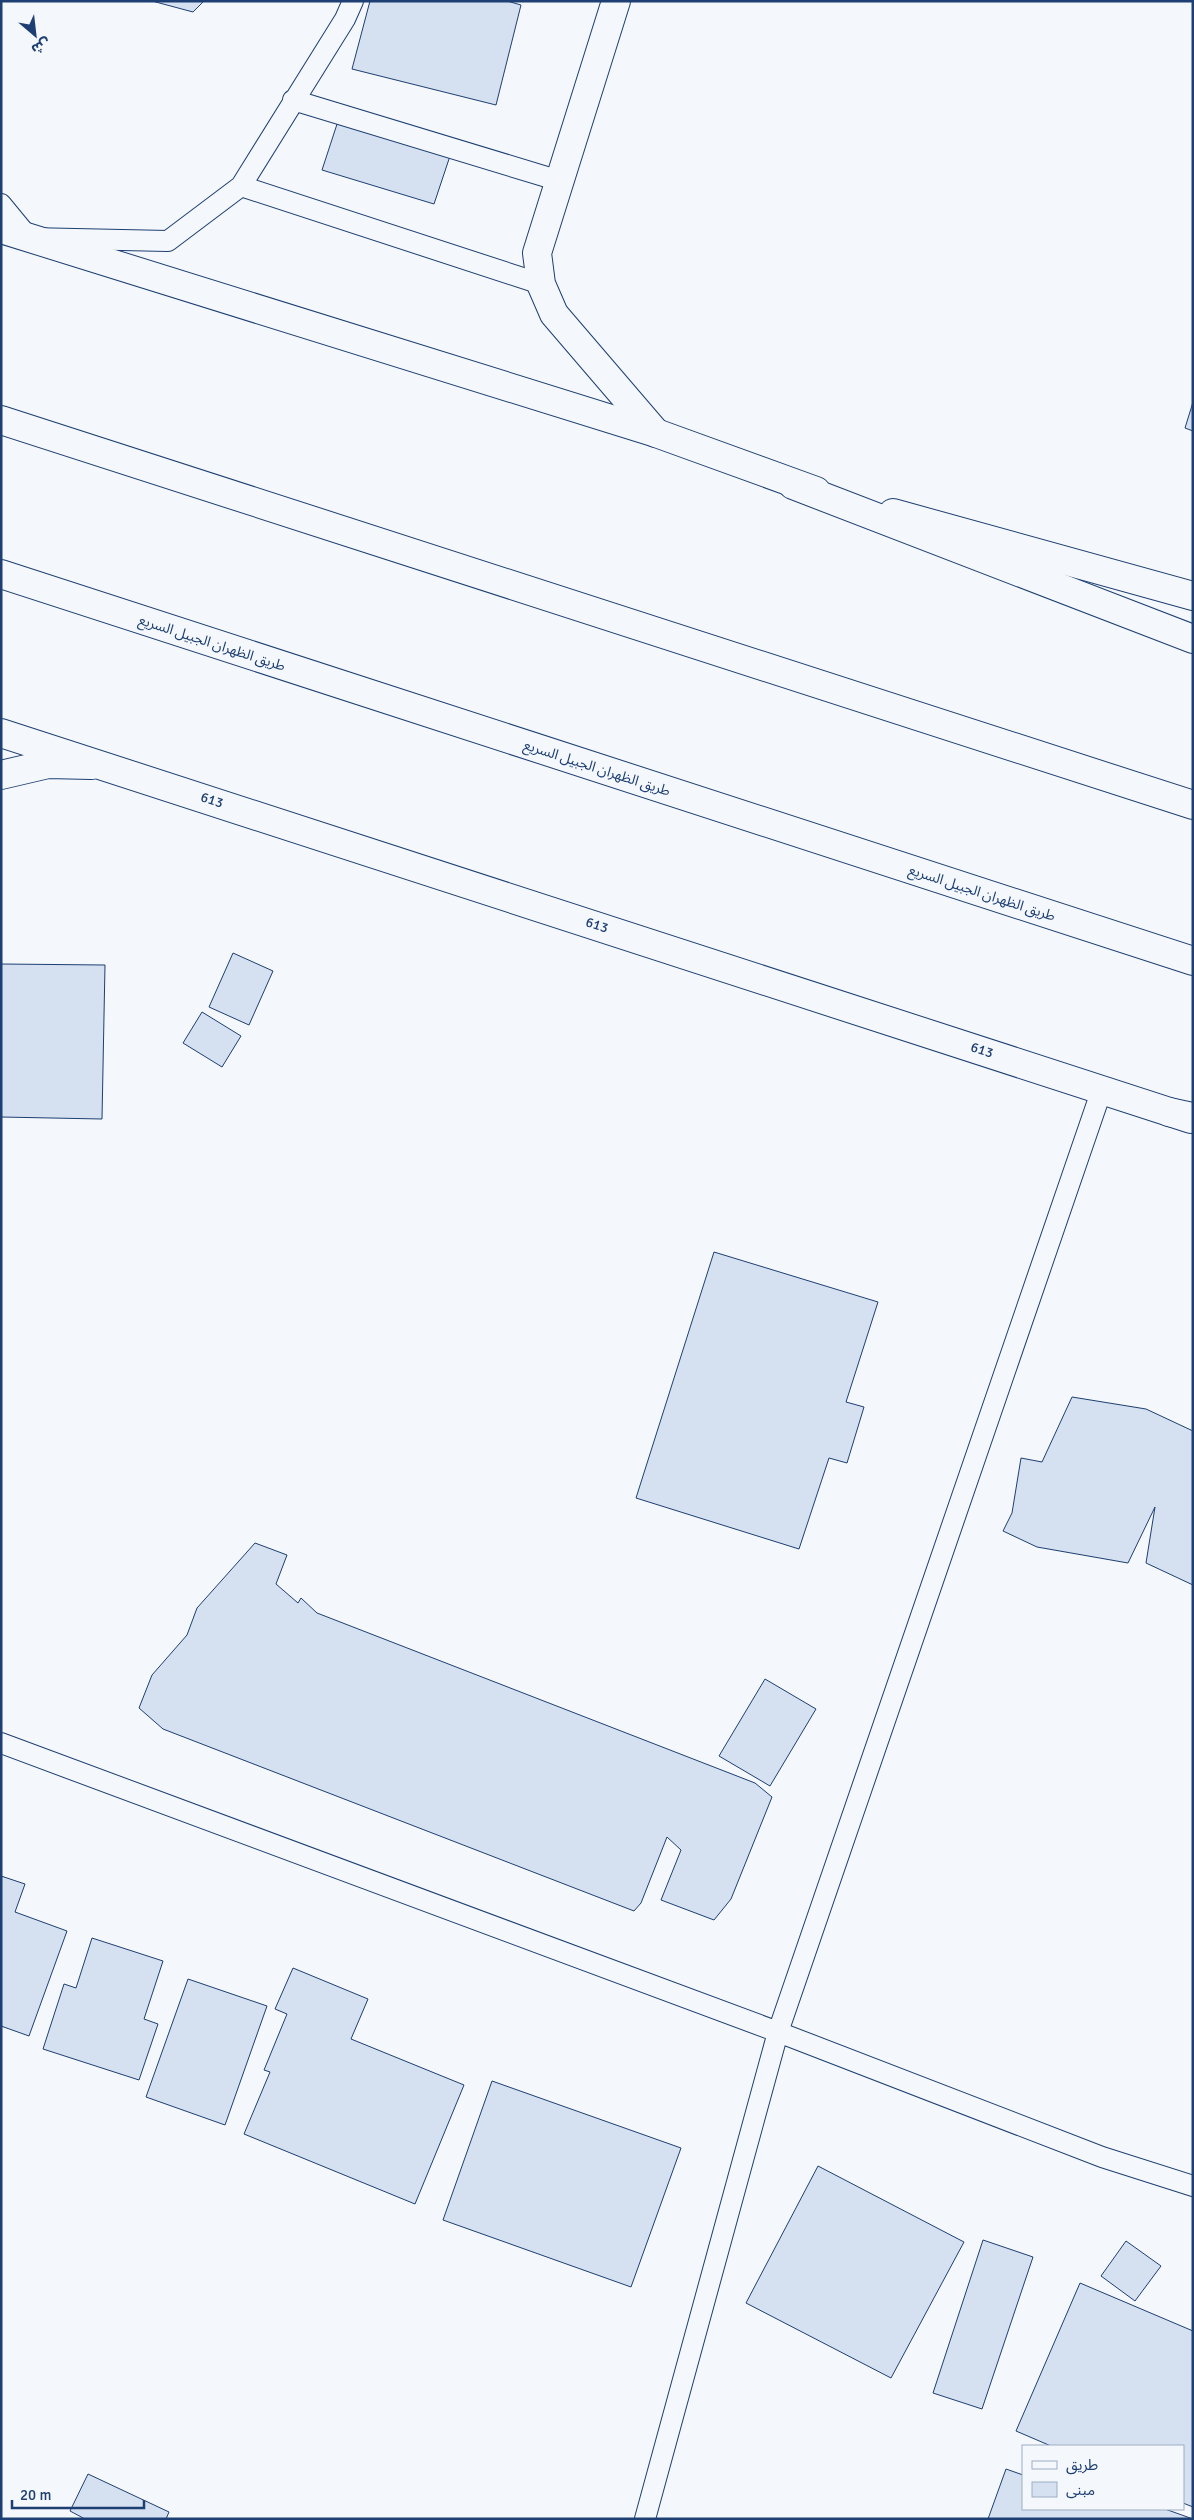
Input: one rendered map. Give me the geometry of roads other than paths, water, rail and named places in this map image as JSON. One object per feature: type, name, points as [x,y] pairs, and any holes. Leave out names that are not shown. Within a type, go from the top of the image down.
[{"type":"main road","points":[[616,1],[537,253],[541,284],[554,314],[656,433]]},
{"type":"main road","points":[[1,229],[656,433],[1193,638]]},
{"type":"main road","points":[[1,420],[1193,805]]},
{"type":"main road","points":[[793,485],[1193,596]]},
{"type":"main road","name":"طريق الظهران الجبيل السريع","points":[[1,574],[1193,961]]},
{"type":"main road","name":"613","points":[[1,733],[106,765],[1185,1116]]},
{"type":"main road","points":[[1,775],[48,764],[106,765]]},
{"type":"lane","points":[[1,204],[29,238],[168,241],[241,186],[345,19],[353,1]]},
{"type":"lane","points":[[293,100],[560,181]]},
{"type":"lane","points":[[241,186],[541,284]]},
{"type":"lane","points":[[645,2519],[778,2032],[1102,1089]]},
{"type":"lane","points":[[1,1743],[778,2032],[1102,2158],[1193,2186]]}]
